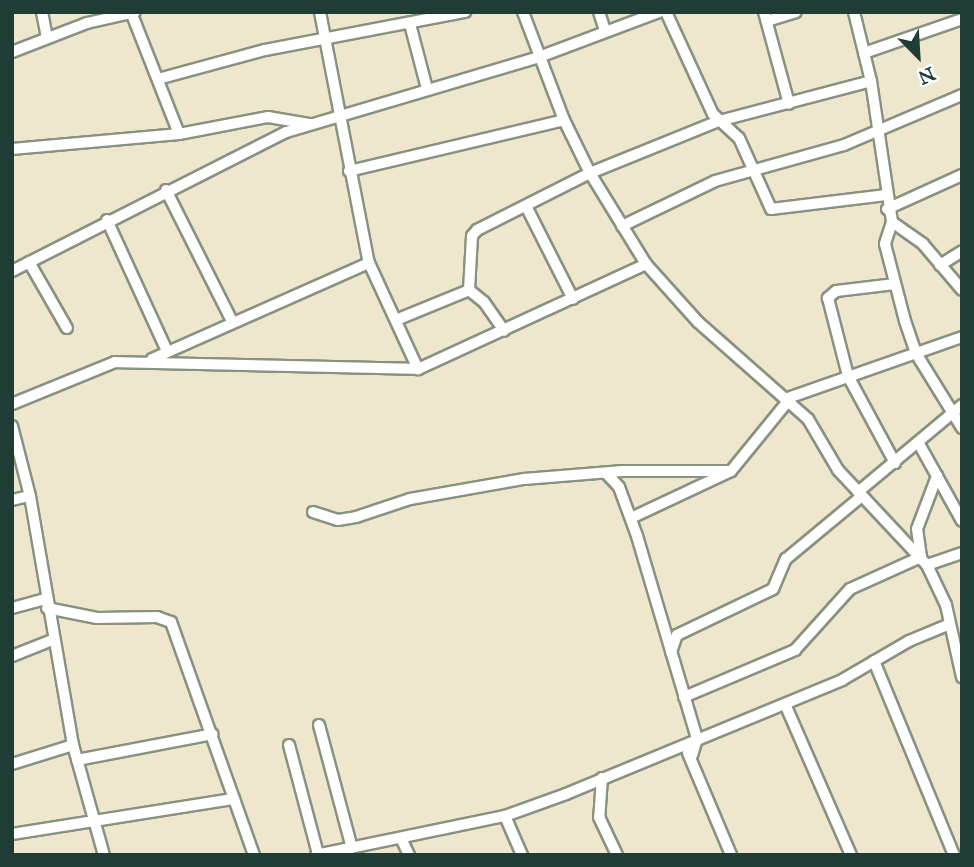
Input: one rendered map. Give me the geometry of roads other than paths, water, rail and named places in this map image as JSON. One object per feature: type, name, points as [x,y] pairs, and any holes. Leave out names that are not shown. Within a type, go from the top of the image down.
[{"type":"street","points":[[42,12],[47,37]]},
{"type":"street","points":[[320,12],[337,115],[369,263],[418,369]]},
{"type":"street","points":[[158,79],[323,40],[465,12]]},
{"type":"street","points":[[523,12],[564,120],[590,173],[646,264],[698,322],[808,419],[838,470],[924,561]]},
{"type":"street","points":[[599,12],[605,31]]},
{"type":"street","points":[[12,271],[244,150],[337,115],[538,57],[659,12]]},
{"type":"street","points":[[666,12],[719,121],[739,138],[756,168],[771,209],[886,195]]},
{"type":"street","points":[[789,104],[765,17],[796,12]]},
{"type":"street","points":[[854,12],[871,81],[887,209],[892,222],[923,244],[962,290]]},
{"type":"street","points":[[12,52],[47,37],[133,13],[179,134]]},
{"type":"street","points":[[864,53],[962,19]]},
{"type":"street","points":[[410,24],[427,89]]},
{"type":"street","points":[[469,290],[472,236],[526,206],[590,173],[719,121],[871,81]]},
{"type":"street","points":[[622,226],[715,181],[844,145],[878,128],[962,95]]},
{"type":"street","points":[[13,146],[179,134],[268,117],[310,124]]},
{"type":"street","points":[[349,171],[564,120]]},
{"type":"street","points":[[887,209],[962,175]]},
{"type":"street","points":[[166,190],[232,321]]},
{"type":"street","points":[[526,206],[573,299]]},
{"type":"street","points":[[107,220],[167,351]]},
{"type":"street","points":[[892,222],[885,244],[917,355],[962,428]]},
{"type":"street","points":[[940,265],[962,251]]},
{"type":"street","points":[[29,262],[67,328]]},
{"type":"street","points":[[151,360],[232,321],[369,263]]},
{"type":"street","points":[[12,404],[94,368],[151,360],[418,369],[646,264]]},
{"type":"street","points":[[895,284],[836,291],[828,298],[836,345],[848,376],[895,463]]},
{"type":"street","points":[[396,320],[469,290]]},
{"type":"street","points":[[469,290],[484,302],[504,331]]},
{"type":"street","points":[[631,518],[732,471],[787,400],[962,337]]},
{"type":"street","points":[[671,660],[672,641],[677,635],[773,589],[786,559],[962,405]]},
{"type":"street","points":[[12,426],[30,496],[52,640],[73,746],[104,855]]},
{"type":"street","points":[[918,442],[962,521]]},
{"type":"street","points":[[313,512],[338,520],[454,490],[607,473],[732,471]]},
{"type":"street","points":[[607,473],[619,487],[631,518],[671,660],[697,739],[692,755]]},
{"type":"street","points":[[937,476],[917,529],[924,561],[950,624],[962,677]]},
{"type":"street","points":[[12,500],[30,496]]},
{"type":"street","points":[[684,697],[795,650],[850,589],[924,561],[962,553]]},
{"type":"street","points":[[12,608],[46,603],[97,618],[157,617],[171,622],[213,734],[248,852]]},
{"type":"street","points":[[289,745],[317,855],[505,816],[785,704],[950,624]]},
{"type":"street","points":[[12,656],[52,640]]},
{"type":"street","points":[[874,661],[954,855]]},
{"type":"street","points":[[785,704],[851,855]]},
{"type":"street","points":[[319,725],[352,848]]},
{"type":"street","points":[[78,760],[213,734]]},
{"type":"street","points":[[12,764],[73,746]]},
{"type":"street","points":[[678,746],[692,755],[731,855]]},
{"type":"street","points":[[603,778],[599,817],[617,855]]},
{"type":"street","points":[[12,834],[234,799]]},
{"type":"street","points":[[505,816],[522,855]]},
{"type":"street","points":[[401,838],[408,855]]}]
